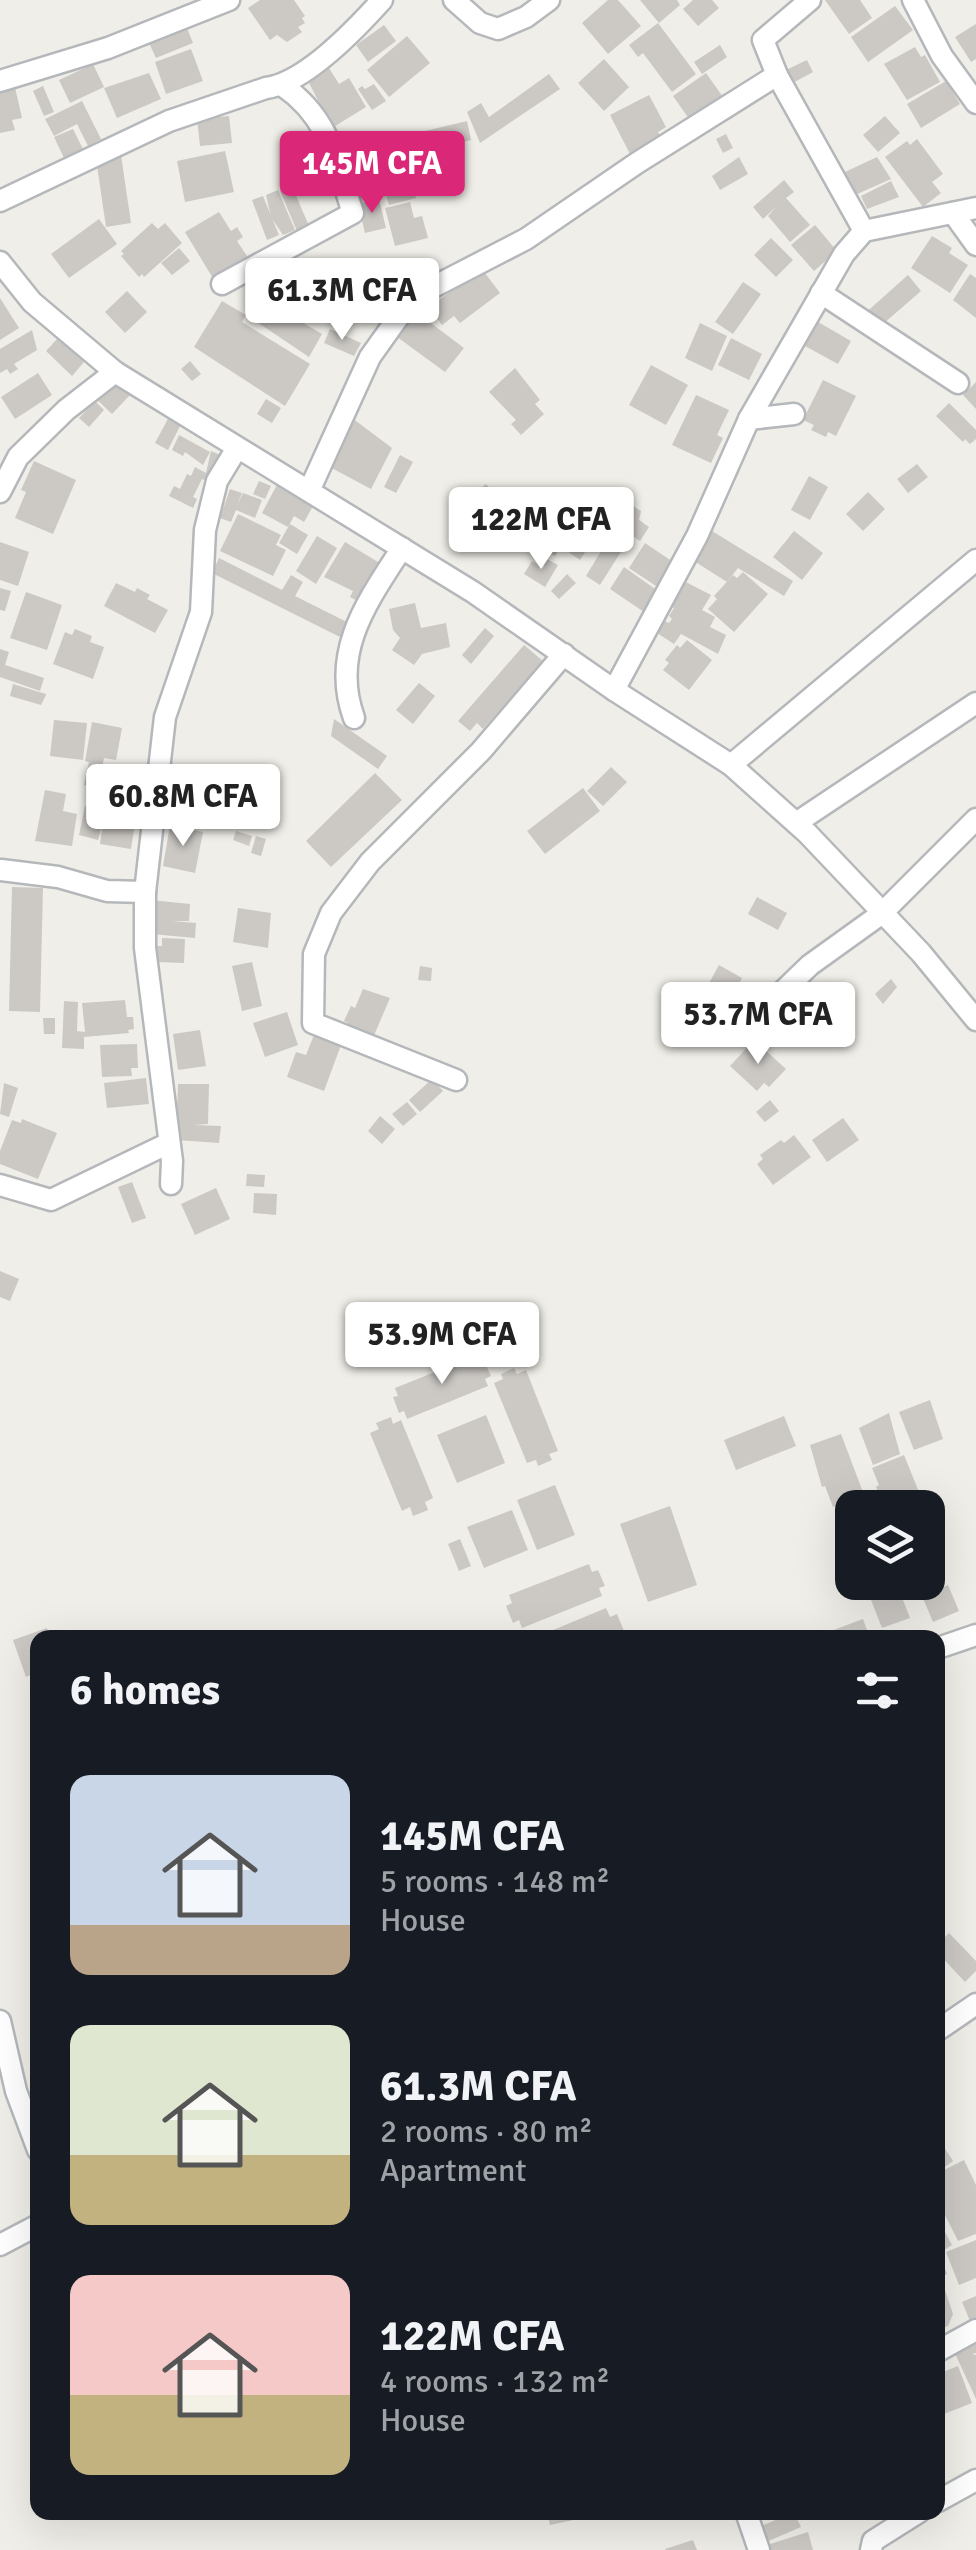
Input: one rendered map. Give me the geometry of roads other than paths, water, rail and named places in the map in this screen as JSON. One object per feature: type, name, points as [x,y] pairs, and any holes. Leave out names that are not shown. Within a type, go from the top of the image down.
[{"type":"street","points":[[0,81],[108,48],[228,0]]},
{"type":"street","points":[[0,201],[169,120],[282,86],[350,37],[382,0]]},
{"type":"street","points":[[454,0],[480,23],[498,29],[526,17],[549,0]]},
{"type":"street","points":[[810,0],[763,40],[777,76],[864,231]]},
{"type":"street","points":[[912,0],[942,56],[976,103]]},
{"type":"street","points":[[309,491],[370,357],[412,298],[526,240],[637,163],[777,76]]},
{"type":"street","points":[[222,284],[354,213],[325,128],[302,100],[282,86]]},
{"type":"street","points":[[614,690],[697,536],[749,418],[844,254],[864,231],[976,208]]},
{"type":"street","points":[[954,213],[976,245]]},
{"type":"street","points":[[0,262],[32,302],[114,372],[402,548],[731,764],[796,823],[921,953],[976,1020]]},
{"type":"street","points":[[820,293],[958,383]]},
{"type":"street","points":[[0,492],[18,457],[114,372]]},
{"type":"street","points":[[749,418],[794,414]]},
{"type":"street","points":[[171,1184],[145,948],[146,892],[166,718],[202,612],[205,530],[217,482],[236,448]]},
{"type":"street","points":[[354,718],[348,700],[346,662],[358,620],[402,548]]},
{"type":"street","points":[[731,764],[976,560]]},
{"type":"street","points":[[456,1080],[313,1023],[314,954],[331,913],[370,862],[481,751],[564,654]]},
{"type":"street","points":[[796,823],[976,702]]},
{"type":"street","points":[[747,1026],[810,964],[881,914],[976,819]]},
{"type":"street","points":[[0,870],[58,876],[107,891],[146,892]]},
{"type":"street","points":[[0,1185],[50,1200],[169,1142]]},
{"type":"street","points":[[945,1646],[976,1636]]},
{"type":"street","points":[[945,2025],[976,2004]]},
{"type":"street","points":[[0,2021],[16,2091],[30,2129]]},
{"type":"street","points":[[0,2244],[30,2229]]},
{"type":"street","points":[[945,2347],[976,2330]]},
{"type":"street","points":[[945,2497],[976,2480]]},
{"type":"street","points":[[749,2520],[760,2550]]},
{"type":"street","points":[[871,2550],[872,2541],[906,2520]]}]
